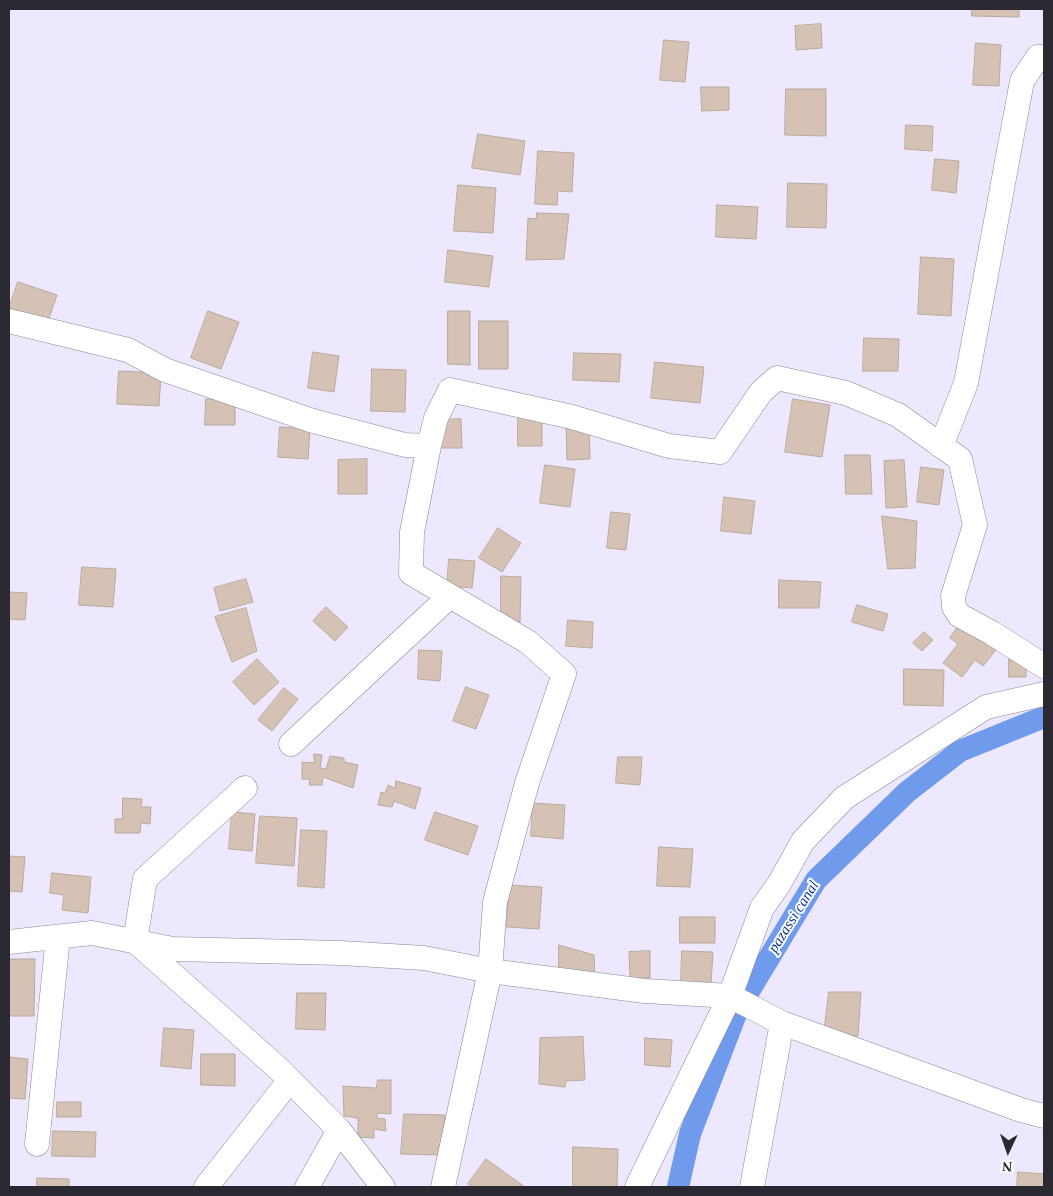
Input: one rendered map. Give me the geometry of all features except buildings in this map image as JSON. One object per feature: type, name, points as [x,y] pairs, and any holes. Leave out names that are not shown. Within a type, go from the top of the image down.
[{"type":"street","points":[[941,446],[966,383],[1022,81],[1038,57],[1044,57]]},
{"type":"street","points":[[9,320],[128,350],[165,370],[313,421],[405,445],[429,446]]},
{"type":"street","points":[[443,1187],[490,971],[495,902],[527,783],[564,674],[528,642],[411,573],[412,532],[429,446],[436,418],[450,390],[572,417],[669,446],[720,452],[761,392],[777,378],[846,393],[898,415],[960,459],[974,525],[953,596],[954,607],[959,615],[992,633],[1044,666]]},
{"type":"street","points":[[291,744],[450,596]]},
{"type":"street","points":[[637,1187],[731,997],[762,908],[779,884],[803,841],[844,798],[986,707],[1044,694]]},
{"type":"street","points":[[135,941],[145,879],[245,788]]},
{"type":"street","points":[[9,942],[92,933],[173,949],[341,953],[424,958],[490,971],[645,991],[731,997],[782,1023],[1021,1110],[1044,1116]]},
{"type":"street","points":[[37,1144],[58,937]]},
{"type":"street","points":[[135,941],[290,1080],[339,1130],[383,1187]]},
{"type":"street","points":[[752,1187],[782,1023]]},
{"type":"street","points":[[206,1187],[290,1080]]},
{"type":"street","points":[[307,1187],[339,1130]]},
{"type":"waterway","name":"pazassi canal","points":[[678,1187],[690,1134],[737,1011],[816,880],[907,792],[960,751],[1044,717]]}]
